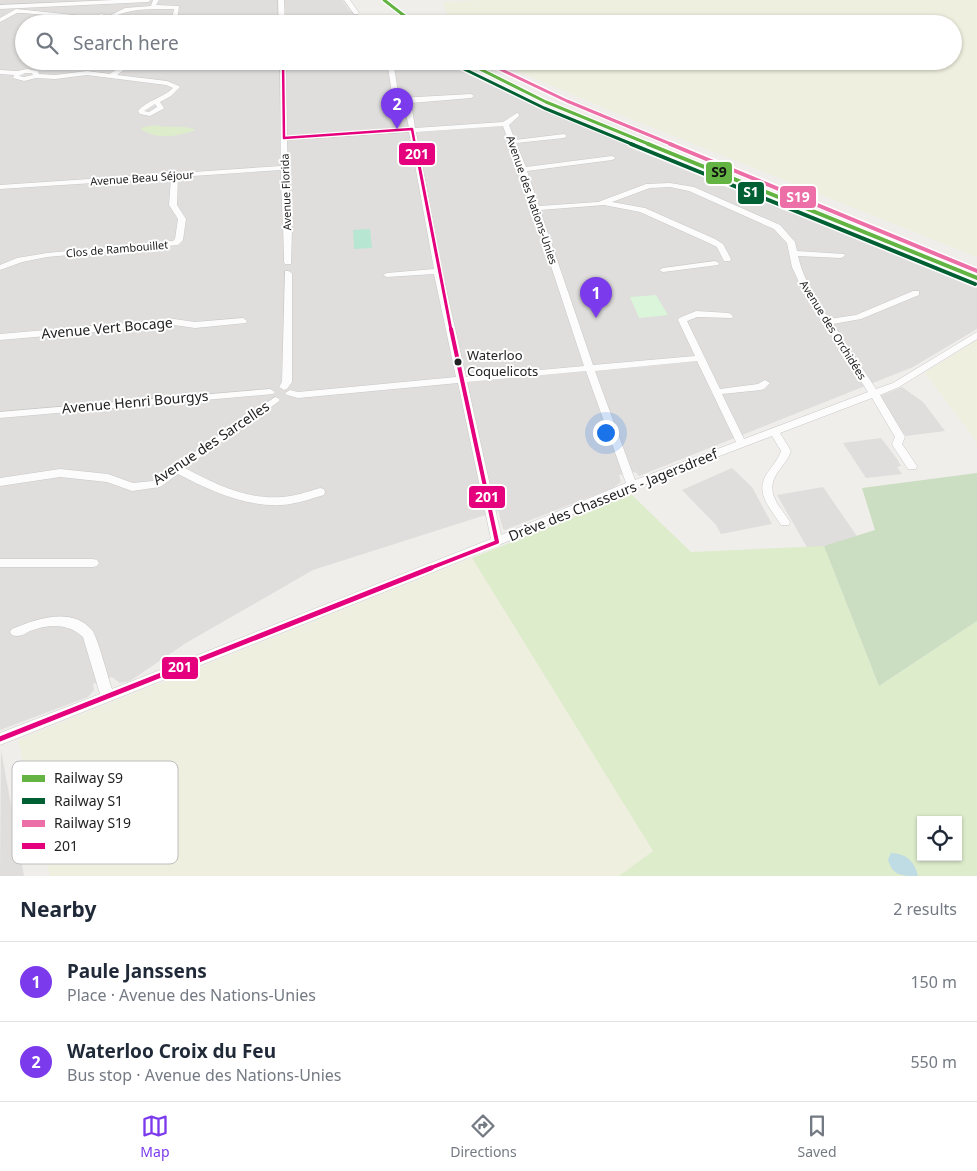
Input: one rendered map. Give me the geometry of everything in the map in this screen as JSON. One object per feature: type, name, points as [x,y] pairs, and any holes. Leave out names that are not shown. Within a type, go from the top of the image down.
[{"type":"street","points":[[0,7],[45,2],[148,0]]},
{"type":"street","points":[[154,7],[156,0]]},
{"type":"street","points":[[281,0],[282,15]]},
{"type":"street","points":[[347,0],[356,13]]},
{"type":"street","points":[[112,15],[125,10],[177,7],[176,15]]},
{"type":"street","points":[[0,20],[16,11],[63,15]]},
{"type":"street","points":[[111,76],[120,70]]},
{"type":"street","name":"Avenue Florida","points":[[283,70],[284,168],[288,262]]},
{"type":"street","points":[[391,70],[396,100],[471,96]]},
{"type":"street","points":[[0,72],[17,74],[14,77],[19,79],[36,76],[53,77],[87,74],[111,76],[167,83],[177,87],[167,97],[157,102]]},
{"type":"street","points":[[406,100],[438,271],[464,380],[497,542]]},
{"type":"street","points":[[505,124],[517,115]]},
{"type":"street","name":"Avenue des Nations-Unies","points":[[284,138],[505,124],[536,208],[589,368],[632,485]]},
{"type":"street","points":[[511,142],[564,136]]},
{"type":"street","points":[[522,169],[612,158]]},
{"type":"street","name":"Avenue Beau Séjour","points":[[0,187],[284,168]]},
{"type":"street","name":"Clos de Rambouillet","points":[[0,262],[17,257],[175,243],[179,240],[182,219],[173,205],[175,175]]},
{"type":"street","name":"Avenue des Orchidées","points":[[536,208],[606,203],[649,186],[670,185],[691,189],[777,227],[791,242],[800,279],[900,437],[897,444],[912,466]]},
{"type":"street","points":[[620,197],[631,206],[712,241],[720,246],[726,260],[718,258],[715,263],[662,270]]},
{"type":"street","points":[[606,203],[631,206]]},
{"type":"street","points":[[794,253],[841,256]]},
{"type":"street","name":"Clos de Rambouillet","points":[[0,268],[17,257]]},
{"type":"street","points":[[387,275],[438,271]]},
{"type":"street","points":[[287,390],[288,273]]},
{"type":"street","points":[[827,322],[858,317],[916,293]]},
{"type":"street","points":[[729,316],[696,314],[682,320],[741,443]]},
{"type":"street","name":"Avenue Vert Bocage","points":[[0,337],[174,322],[195,325],[243,321]]},
{"type":"street","name":"Drève des Chasseurs - Jagersdreef","points":[[0,739],[497,542],[632,485],[774,432],[873,392],[896,385],[977,335]]},
{"type":"street","points":[[272,396],[273,388],[287,390],[298,395],[699,358]]},
{"type":"street","points":[[717,392],[761,387],[766,383]]},
{"type":"street","name":"Avenue Henri Bourgys","points":[[0,415],[272,396]]},
{"type":"street","name":"Avenue des Sarcelles","points":[[0,482],[60,473],[108,478],[132,488],[156,484],[272,396]]},
{"type":"street","points":[[774,432],[786,451],[782,460],[765,482],[765,489],[785,522]]},
{"type":"street","points":[[178,469],[207,485],[248,498],[281,502],[320,492]]},
{"type":"street","points":[[0,563],[92,563]]},
{"type":"street","points":[[16,632],[31,625],[55,622],[72,622],[81,626],[88,634],[107,695]]},
{"type":"shaded area","points":[[0,0],[342,0],[350,11],[358,15],[15,15],[15,70],[459,70],[528,102],[977,288],[977,329],[913,367],[639,476],[635,472],[619,475],[621,482],[613,488],[505,530],[503,529],[498,511],[313,570],[186,643],[130,681],[120,683],[112,677],[93,684],[94,690],[88,697],[0,730]]},
{"type":"shaded area","points":[[902,387],[923,402],[945,431],[906,436],[896,424],[880,396]]},
{"type":"shaded area","points":[[881,438],[897,459],[901,466],[897,467],[902,474],[866,478],[843,443]]},
{"type":"shaded area","points":[[732,468],[752,487],[772,524],[721,534],[716,525],[682,490]]},
{"type":"shaded area","points":[[823,487],[859,539],[808,549],[777,495]]},
{"type":"shaded area","points":[[1,750],[12,810],[12,864],[22,864],[24,876],[0,876]]},
{"type":"green space","points":[[483,0],[977,0],[977,257],[628,118],[515,70],[962,70],[962,15],[447,15],[443,2]]},
{"type":"green space","points":[[155,125],[186,127],[196,130],[182,134],[160,136],[152,135],[140,128]]},
{"type":"green space","points":[[370,229],[372,248],[354,249],[353,230]]},
{"type":"green space","points":[[656,295],[668,315],[639,318],[630,297]]},
{"type":"green space","points":[[977,340],[977,442],[925,373]]},
{"type":"green space","points":[[977,473],[977,621],[879,686],[824,546],[875,530],[862,488]]},
{"type":"green space","points":[[631,494],[691,552],[824,546],[879,686],[977,621],[977,876],[619,876],[653,851],[472,558]]},
{"type":"green space","points":[[472,558],[654,852],[619,876],[50,876],[47,864],[178,864],[178,761],[23,761],[18,740]]},
{"type":"water","points":[[891,853],[896,853],[909,859],[915,866],[918,876],[903,875],[895,872],[888,859]]},
{"type":"railway","points":[[823,210],[864,225]]},
{"type":"railway","points":[[893,242],[977,276]]},
{"type":"rail line","name":"S9","points":[[384,0],[403,15]]},
{"type":"rail line","name":"S1","points":[[466,70],[544,108],[975,284]]},
{"type":"rail line","name":"S9","points":[[482,70],[546,102],[977,278]]},
{"type":"rail line","name":"S19","points":[[502,70],[567,101],[977,271]]},
{"type":"transit line","name":"201","points":[[0,739],[497,542],[438,271],[412,129],[284,138],[283,70]]},
{"type":"place","name":"Waterloo Croix du Feu","points":[[397,129]]},
{"type":"place","name":"Paule Janssens","points":[[596,318]]},
{"type":"place","name":"Waterloo Coquelicots","points":[[458,362]]}]
